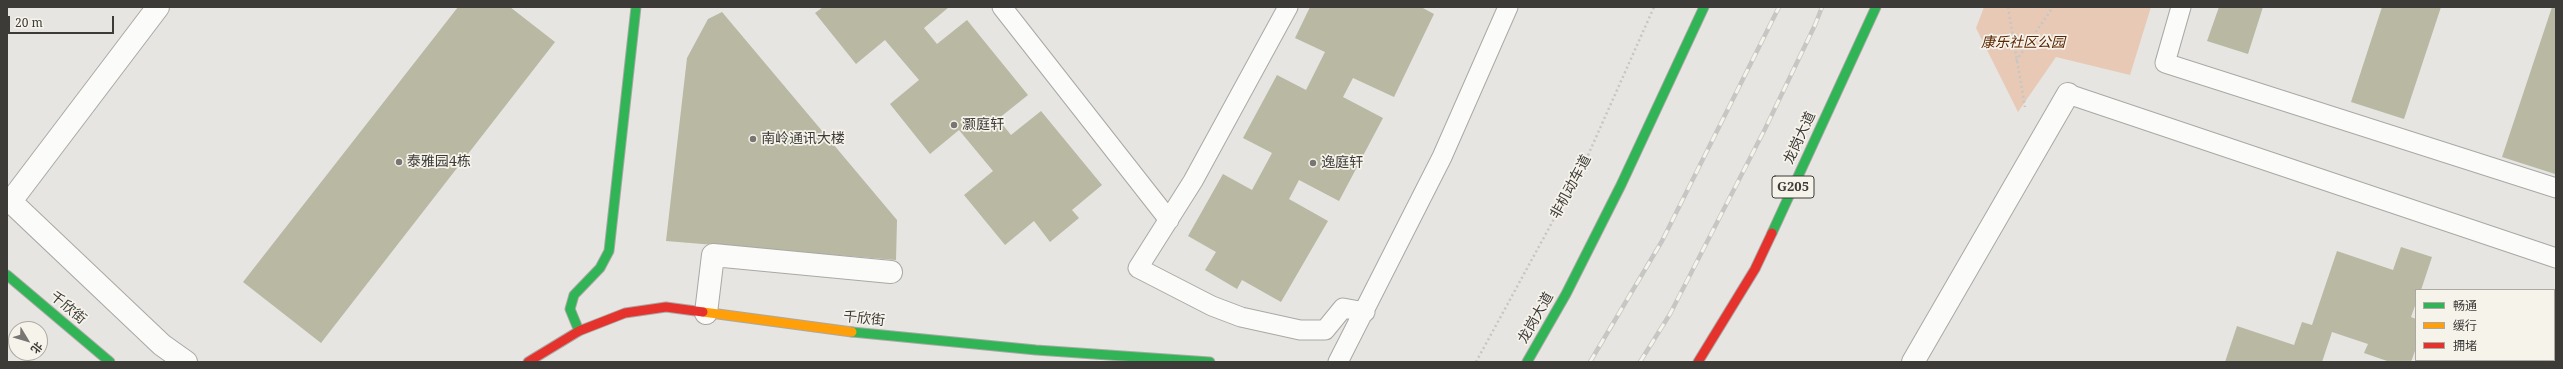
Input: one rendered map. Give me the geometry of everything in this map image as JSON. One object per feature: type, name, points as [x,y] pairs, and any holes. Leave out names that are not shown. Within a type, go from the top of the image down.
[{"type":"main road","points":[[579,331],[570,309],[574,296],[600,268],[609,251],[636,7]]},
{"type":"main road","name":"龙岗大道","points":[[1527,362],[1566,294],[1621,185],[1704,7]]},
{"type":"main road","name":"龙岗大道","points":[[1698,362],[1755,269],[1876,7]]},
{"type":"main road","name":"千欣街","points":[[7,275],[110,362]]},
{"type":"main road","name":"千欣街","points":[[528,362],[579,331],[626,313],[666,307],[865,334],[1036,350],[1210,362]]},
{"type":"street","points":[[158,7],[9,200],[162,345],[186,362]]},
{"type":"street","points":[[1913,362],[2068,94]]},
{"type":"street","points":[[706,313],[713,255],[891,272]]},
{"type":"lane","points":[[1002,7],[1169,220]]},
{"type":"lane","points":[[1288,7],[1244,90],[1169,220],[1138,268],[1212,306],[1241,317],[1300,330],[1325,330],[1343,308],[1365,312]]},
{"type":"lane","points":[[1338,362],[1365,312],[1442,157],[1508,7]]},
{"type":"lane","points":[[2180,7],[2165,63],[2556,188]]},
{"type":"lane","points":[[2068,94],[2556,258]]},
{"type":"path","name":"非机动车道","points":[[1476,362],[1585,162],[1654,7]]},
{"type":"path","points":[[2008,7],[2033,154]]},
{"type":"path","points":[[2016,61],[2053,7]]},
{"type":"green space","name":"康乐社区公园","points":[[1984,7],[2151,7],[2130,75],[2056,57],[2018,112],[1976,28]]},
{"type":"building","name":"泰雅园4栋","points":[[458,7],[510,7],[555,42],[321,343],[243,282]]},
{"type":"building","name":"灏庭轩","points":[[823,7],[949,7],[924,28],[937,44],[967,20],[1028,95],[998,119],[1011,135],[1041,111],[1102,185],[1072,210],[1079,218],[1050,242],[1034,221],[1005,245],[964,195],[993,171],[959,130],[930,154],[890,104],[919,80],[885,40],[856,64],[815,13]]},
{"type":"building","name":"逸庭轩","points":[[1310,7],[1421,7],[1434,14],[1394,97],[1353,78],[1343,97],[1383,118],[1339,201],[1299,180],[1289,199],[1328,221],[1281,302],[1242,280],[1237,289],[1205,270],[1216,252],[1188,236],[1223,174],[1252,190],[1272,153],[1243,138],[1277,75],[1306,90],[1325,52],[1295,38]]},
{"type":"building","points":[[2219,7],[2263,7],[2248,54],[2207,41]]},
{"type":"building","points":[[2382,7],[2441,7],[2404,119],[2351,102]]},
{"type":"building","points":[[2552,7],[2556,7],[2555,174],[2502,157]]},
{"type":"building","name":"南岭通讯大楼","points":[[722,12],[897,220],[896,260],[666,241],[687,58],[708,19]]},
{"type":"building","points":[[2401,247],[2432,257],[2421,289],[2415,289],[2415,306],[2411,317],[2415,319],[2415,351],[2411,362],[2390,362],[2364,353],[2368,344],[2332,332],[2322,362],[2225,362],[2237,326],[2294,345],[2302,322],[2312,325],[2337,251],[2393,270]]},
{"type":"railway","points":[[1590,362],[1662,241],[1779,7]]},
{"type":"railway","points":[[1640,362],[1670,314],[1765,129],[1815,25],[1822,7]]},
{"type":"traffic: fast","points":[[579,331],[570,309],[574,295],[600,268],[609,251],[636,7]]},
{"type":"traffic: fast","points":[[1527,362],[1566,294],[1621,185],[1704,7]]},
{"type":"traffic: fast","points":[[1772,233],[1876,7]]},
{"type":"traffic: fast","points":[[7,275],[110,362]]},
{"type":"traffic: fast","points":[[852,332],[1036,350],[1210,362]]},
{"type":"traffic: slow","points":[[703,312],[852,332]]},
{"type":"traffic: jam","points":[[1698,362],[1755,269],[1772,233]]},
{"type":"traffic: jam","points":[[528,362],[579,331],[625,313],[666,307],[703,312]]},
{"type":"place","name":"灏庭轩","points":[[954,125]]},
{"type":"place","name":"南岭通讯大楼","points":[[753,139]]},
{"type":"place","name":"泰雅园4栋","points":[[399,162]]},
{"type":"place","name":"逸庭轩","points":[[1313,163]]}]
